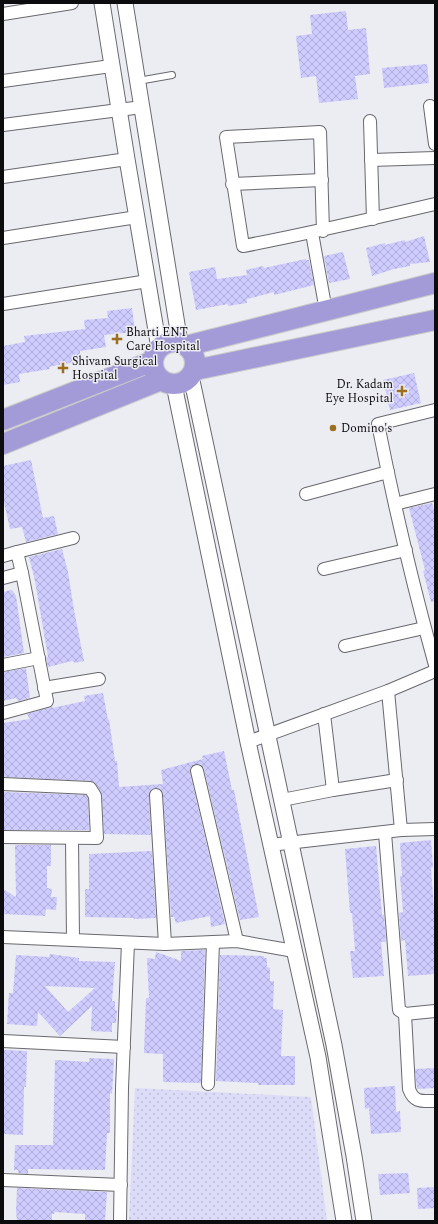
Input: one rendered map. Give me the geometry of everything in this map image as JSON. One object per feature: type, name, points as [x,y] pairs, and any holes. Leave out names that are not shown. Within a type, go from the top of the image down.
[{"type":"highway","points":[[3,420],[156,354],[166,344],[172,342],[183,344],[326,311],[435,283]]},
{"type":"highway","points":[[3,444],[180,378],[435,320]]},
{"type":"highway","points":[[180,378],[195,363],[194,356],[191,351],[183,344]]},
{"type":"highway","points":[[156,354],[154,368],[156,375],[180,378]]},
{"type":"street","points":[[3,14],[72,3]]},
{"type":"street","points":[[102,3],[111,66],[148,281],[156,354]]},
{"type":"street","points":[[125,3],[137,81],[183,344]]},
{"type":"street","points":[[3,81],[111,66]]},
{"type":"street","points":[[430,106],[435,144]]},
{"type":"street","points":[[3,125],[142,107]]},
{"type":"street","points":[[370,121],[373,219]]},
{"type":"street","points":[[326,311],[318,232],[322,180],[320,132],[226,137],[232,184],[243,246],[318,232],[435,204]]},
{"type":"street","points":[[371,160],[435,158]]},
{"type":"street","points":[[3,177],[127,159]]},
{"type":"street","points":[[232,184],[322,180]]},
{"type":"street","points":[[3,238],[137,217]]},
{"type":"street","points":[[3,304],[148,281]]},
{"type":"street","points":[[180,378],[268,735],[292,843],[334,1045],[364,1221]]},
{"type":"street","points":[[180,378],[248,742],[318,1057],[344,1221]]},
{"type":"street","points":[[435,410],[378,424],[424,628],[435,665]]},
{"type":"street","points":[[306,494],[388,472]]},
{"type":"street","points":[[396,504],[435,494]]},
{"type":"street","points":[[3,556],[73,538]]},
{"type":"street","points":[[324,569],[406,550]]},
{"type":"street","points":[[3,713],[47,701],[17,552]]},
{"type":"street","points":[[3,578],[22,573]]},
{"type":"street","points":[[345,646],[424,628]]},
{"type":"street","points":[[3,665],[39,658]]},
{"type":"street","points":[[248,742],[388,691],[435,671]]},
{"type":"street","points":[[44,688],[99,679]]},
{"type":"street","points":[[388,691],[401,830]]},
{"type":"street","points":[[324,714],[333,790]]},
{"type":"street","points":[[197,771],[237,940]]},
{"type":"street","points":[[282,800],[397,780]]},
{"type":"street","points":[[3,784],[90,788],[95,796],[96,838],[3,837]]},
{"type":"street","points":[[156,795],[164,944]]},
{"type":"street","points":[[270,845],[401,830],[435,828]]},
{"type":"street","points":[[385,833],[399,1010],[405,1014],[435,1011]]},
{"type":"street","points":[[72,838],[73,940]]},
{"type":"street","points":[[3,937],[164,944],[237,940],[294,951]]},
{"type":"street","points":[[208,1084],[213,942]]},
{"type":"street","points":[[120,1221],[128,943]]},
{"type":"street","points":[[405,1014],[409,1089],[412,1096],[416,1100],[435,1101]]},
{"type":"street","points":[[3,1040],[124,1047]]},
{"type":"street","points":[[3,1180],[121,1185]]},
{"type":"lane","points":[[137,81],[172,75]]},
{"type":"shaded area","points":[[135,1088],[311,1097],[327,1221],[129,1221]]},
{"type":"building","points":[[346,11],[348,30],[366,28],[370,74],[355,76],[358,99],[319,103],[316,76],[301,78],[296,36],[312,34],[310,15]]},
{"type":"building","points":[[427,64],[429,83],[384,88],[382,68]]},
{"type":"building","points":[[424,236],[430,262],[410,264],[410,266],[372,276],[366,248],[385,243],[385,245],[405,240],[405,242]]},
{"type":"building","points":[[343,252],[350,279],[329,283],[324,256]]},
{"type":"building","points":[[306,259],[309,260],[314,285],[274,295],[274,292],[247,299],[247,303],[228,306],[228,304],[196,310],[189,272],[215,267],[217,279],[247,275],[246,270],[263,266],[264,268]]},
{"type":"building","points":[[132,308],[135,332],[104,335],[106,347],[80,351],[80,361],[49,367],[50,369],[19,374],[20,382],[3,385],[3,346],[25,342],[24,336],[85,329],[84,320],[108,318],[107,311]]},
{"type":"building","points":[[414,373],[421,403],[390,410],[383,380]]},
{"type":"building","points":[[31,460],[43,518],[54,516],[58,534],[26,542],[22,527],[10,529],[3,498],[3,466]]},
{"type":"building","points":[[432,503],[435,514],[435,601],[431,602],[423,571],[425,570],[409,508]]},
{"type":"building","points":[[62,549],[68,572],[84,661],[75,663],[72,661],[48,667],[46,658],[48,657],[35,581],[29,557]]},
{"type":"building","points":[[12,590],[16,596],[24,653],[3,657],[3,592]]},
{"type":"building","points":[[26,668],[30,698],[18,701],[16,698],[3,701],[3,672]]},
{"type":"building","points":[[103,693],[108,720],[109,719],[115,761],[117,761],[119,787],[163,784],[161,770],[203,759],[202,756],[224,751],[232,790],[234,790],[259,917],[240,920],[204,769],[200,764],[192,765],[190,768],[190,773],[225,924],[211,927],[210,916],[176,923],[174,917],[171,917],[163,795],[160,789],[152,789],[149,795],[151,835],[104,834],[102,795],[93,781],[3,777],[3,723],[30,719],[27,714],[52,707],[85,701],[84,696]]},
{"type":"building","points":[[3,792],[86,795],[88,798],[89,830],[3,830]]},
{"type":"building","points":[[431,840],[433,867],[431,868],[435,924],[435,974],[408,976],[405,940],[401,941],[399,913],[403,912],[400,876],[402,876],[400,843]]},
{"type":"building","points":[[15,845],[51,845],[51,866],[47,866],[47,888],[52,889],[51,897],[57,897],[56,910],[46,909],[45,916],[3,914],[3,889],[16,897]]},
{"type":"building","points":[[376,846],[386,942],[381,942],[384,976],[353,978],[350,951],[355,951],[352,913],[350,913],[345,849]]},
{"type":"building","points":[[152,851],[156,918],[134,919],[85,917],[85,889],[89,889],[89,854]]},
{"type":"building","points":[[205,950],[201,1083],[163,1082],[163,1054],[144,1053],[146,998],[149,998],[147,958],[155,959],[156,952],[181,961],[181,951]]},
{"type":"building","points":[[50,954],[79,958],[79,961],[115,962],[112,1001],[115,1001],[115,1010],[117,1010],[116,1023],[112,1023],[112,1032],[91,1031],[92,1006],[60,1036],[38,1012],[37,1026],[7,1024],[9,993],[13,993],[16,955],[49,957]],"holes":[[[45,986],[95,988],[68,1012]]]},
{"type":"building","points":[[220,955],[264,956],[264,958],[267,958],[267,967],[270,968],[270,981],[274,981],[273,1009],[283,1010],[281,1056],[295,1056],[295,1085],[258,1085],[258,1083],[216,1081]]},
{"type":"building","points":[[4,1050],[27,1051],[26,1087],[24,1087],[23,1135],[3,1134]]},
{"type":"building","points":[[89,1058],[114,1059],[112,1094],[110,1093],[110,1133],[107,1133],[105,1170],[28,1169],[28,1174],[18,1173],[18,1170],[14,1170],[15,1145],[53,1145],[55,1060],[89,1062]]},
{"type":"building","points":[[435,1068],[435,1088],[417,1089],[415,1069]]},
{"type":"building","points":[[395,1086],[396,1112],[400,1111],[401,1132],[371,1134],[369,1108],[365,1109],[364,1088]]},
{"type":"building","points":[[408,1173],[410,1193],[380,1195],[378,1174]]},
{"type":"building","points":[[435,1187],[435,1208],[418,1209],[417,1188]]},
{"type":"building","points":[[17,1188],[107,1192],[105,1221],[85,1221],[85,1214],[55,1212],[52,1214],[52,1221],[17,1221]]},
{"type":"place","name":"Bharti ENT Care Hospital","points":[[117,339]]},
{"type":"place","name":"Shivam Surgical Hospital","points":[[63,368]]},
{"type":"place","name":"Dr. Kadam Eye Hospital","points":[[402,391]]},
{"type":"place","name":"Domino's","points":[[333,428]]}]
